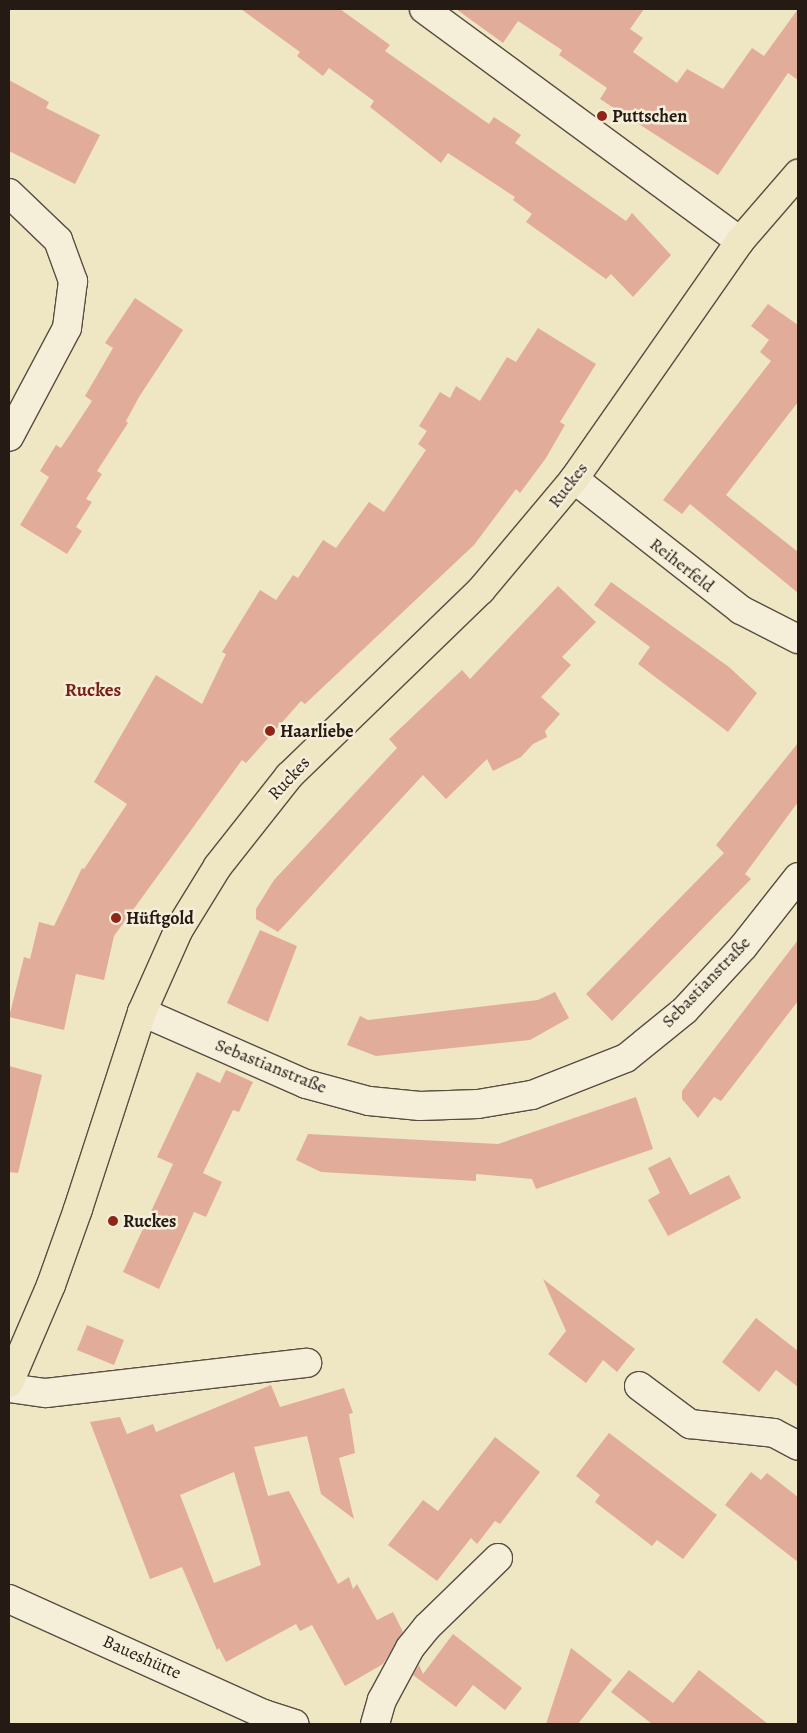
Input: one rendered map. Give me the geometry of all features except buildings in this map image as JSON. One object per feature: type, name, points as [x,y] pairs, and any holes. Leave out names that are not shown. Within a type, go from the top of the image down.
[{"type":"main road","name":"Ruckes","points":[[9,1383],[72,1226],[142,1012],[178,931],[218,866],[252,820],[289,776],[481,590],[574,479],[740,242],[798,174]]},
{"type":"street","points":[[424,9],[740,242]]},
{"type":"street","points":[[9,193],[58,240],[73,281],[67,328],[9,437]]},
{"type":"street","name":"Reiherfeld","points":[[574,479],[741,610],[798,639]]},
{"type":"street","name":"Sebastianstraße","points":[[142,1012],[306,1084],[369,1101],[420,1106],[478,1104],[532,1095],[626,1058],[685,1010],[743,947],[798,877]]},
{"type":"street","points":[[9,1388],[46,1394],[307,1363]]},
{"type":"street","points":[[639,1386],[690,1424],[774,1433],[798,1446]]},
{"type":"street","points":[[375,1724],[382,1700],[410,1648],[436,1617],[498,1558]]},
{"type":"street","name":"Baueshütte","points":[[9,1599],[266,1719],[294,1724]]},
{"type":"place","name":"Puttschen","points":[[602,116]]},
{"type":"place","name":"Haarliebe","points":[[270,731]]},
{"type":"place","name":"Hüftgold","points":[[116,918]]},
{"type":"place","name":"Ruckes","points":[[113,1221]]},
{"type":"district","name":"Ruckes","points":[[93,691]]}]
